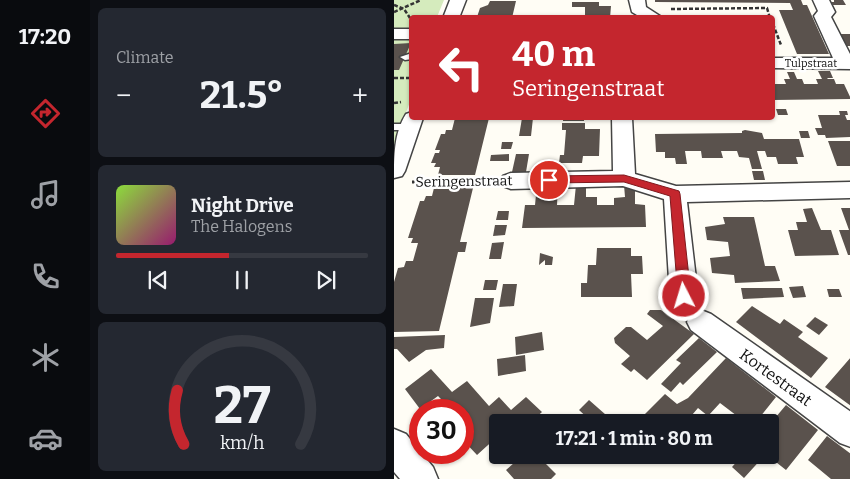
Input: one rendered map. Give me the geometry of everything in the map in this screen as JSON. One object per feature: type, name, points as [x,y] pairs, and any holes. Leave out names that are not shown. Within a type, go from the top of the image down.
[{"type":"street","points":[[452,15],[458,0]]},
{"type":"street","points":[[821,0],[827,12],[822,16],[848,64]]},
{"type":"street","points":[[637,4],[651,15]]},
{"type":"street","points":[[394,34],[409,34]]},
{"type":"street","name":"Tulpstraat","points":[[775,63],[848,64]]},
{"type":"street","points":[[622,120],[624,178]]},
{"type":"street","points":[[402,176],[406,124]]},
{"type":"street","name":"Seringenstraat","points":[[511,181],[624,178],[675,194],[850,190]]},
{"type":"street","points":[[675,194],[684,296]]},
{"type":"street","name":"Kortestraat","points":[[701,322],[850,432]]},
{"type":"street","points":[[394,445],[421,479]]},
{"type":"path","points":[[394,12],[421,0]]},
{"type":"path","points":[[637,4],[767,8],[769,15]]},
{"type":"path","points":[[394,78],[409,78]]},
{"type":"path","name":"Seringenstraat","points":[[402,176],[511,181]]},
{"type":"green space","points":[[394,0],[444,0],[438,15],[409,15],[409,30],[394,30]]},
{"type":"green space","points":[[394,38],[409,38],[409,104],[394,145]]},
{"type":"building","points":[[655,0],[801,0],[803,5],[807,5],[829,54],[797,54],[779,10],[793,10],[790,3],[655,2]]},
{"type":"building","points":[[834,0],[843,0],[846,5],[833,5],[831,2],[834,2]]},
{"type":"building","points":[[490,1],[516,1],[513,15],[478,15],[480,8],[488,5]]},
{"type":"building","points":[[572,2],[599,2],[599,6],[611,6],[610,15],[585,15],[585,7],[572,7]]},
{"type":"building","points":[[837,34],[850,34],[851,46],[847,46],[842,38],[838,38]]},
{"type":"building","points":[[409,43],[409,48],[399,70],[394,70],[394,44]]},
{"type":"building","points":[[818,71],[830,71],[833,78],[827,78],[834,79],[836,84],[844,84],[851,99],[775,100],[775,84],[786,84],[784,79],[790,79],[787,72],[794,72],[797,79],[802,79],[804,84],[818,84],[816,79],[822,79]]},
{"type":"building","points":[[776,109],[786,109],[788,115],[778,115]]},
{"type":"building","points":[[839,111],[847,111],[848,115],[845,115],[847,120],[851,120],[851,137],[826,138],[825,135],[818,135],[815,128],[822,128],[818,115],[840,115]]},
{"type":"building","points":[[454,120],[489,120],[475,175],[438,175],[440,167],[434,167],[436,163],[431,163],[435,153],[439,153],[440,150],[435,150],[441,134],[445,134],[446,130],[452,130]]},
{"type":"building","points":[[522,120],[533,120],[531,136],[519,136]]},
{"type":"building","points":[[563,120],[584,120],[584,121]]},
{"type":"building","points":[[562,123],[585,123],[585,129],[600,129],[599,156],[583,156],[582,163],[559,163],[560,155],[564,155],[566,130],[562,130]]},
{"type":"building","points":[[745,130],[762,133],[764,139],[799,139],[804,157],[796,157],[798,164],[778,164],[776,157],[767,157],[765,151],[757,151],[762,169],[752,169],[749,158],[739,157],[737,151],[721,151],[723,158],[702,158],[701,151],[685,151],[687,164],[676,164],[675,158],[665,158],[665,152],[656,152],[655,134],[742,133]]},
{"type":"building","points":[[799,131],[808,131],[810,138],[801,138]]},
{"type":"building","points":[[828,141],[851,141],[851,166],[837,166]]},
{"type":"building","points":[[502,142],[513,142],[511,149],[501,149]]},
{"type":"building","points":[[509,154],[509,161],[490,161],[491,155]]},
{"type":"building","points":[[516,154],[529,154],[526,172],[512,172]]},
{"type":"building","points":[[752,171],[763,171],[765,180],[754,180]]},
{"type":"building","points":[[537,185],[558,185],[557,205],[574,205],[576,185],[586,185],[586,197],[597,197],[597,205],[614,205],[614,198],[625,197],[624,185],[635,185],[635,204],[645,205],[646,227],[522,228],[525,205],[535,205]]},
{"type":"building","points":[[434,188],[473,188],[460,242],[467,242],[465,252],[458,252],[439,331],[394,332],[394,282],[398,268],[404,267],[406,261],[413,261],[418,243],[411,243],[413,238],[408,238],[420,201],[424,201],[426,196],[432,196]]},
{"type":"building","points":[[812,208],[821,230],[831,230],[839,255],[795,256],[788,230],[798,230],[796,222],[807,222],[803,209]]},
{"type":"building","points":[[841,208],[851,208],[851,255],[848,255],[839,230],[849,230]]},
{"type":"building","points":[[498,211],[509,211],[508,220],[496,220]]},
{"type":"building","points":[[723,217],[754,217],[765,266],[775,266],[780,281],[735,283],[734,275],[712,273],[710,258],[730,256],[728,242],[707,240],[705,227],[725,224]]},
{"type":"building","points":[[495,225],[507,225],[505,235],[493,236]]},
{"type":"building","points":[[504,242],[501,259],[489,259],[492,243]]},
{"type":"building","points":[[597,248],[631,248],[631,256],[642,256],[643,274],[631,274],[632,297],[581,297],[581,283],[587,283],[588,265],[596,265]]},
{"type":"building","points":[[540,253],[553,257],[552,265],[545,265],[545,260],[539,265]]},
{"type":"building","points":[[485,280],[498,280],[496,290],[483,290]]},
{"type":"building","points":[[503,284],[517,284],[514,306],[499,307]]},
{"type":"building","points":[[803,286],[806,297],[793,298],[789,287]]},
{"type":"building","points":[[741,288],[782,288],[784,297],[743,299]]},
{"type":"building","points":[[827,289],[839,289],[842,297],[829,297]]},
{"type":"building","points":[[475,298],[494,298],[490,323],[470,327]]},
{"type":"building","points":[[752,306],[780,324],[784,319],[803,332],[798,337],[828,358],[811,378],[736,322]]},
{"type":"building","points":[[650,310],[661,310],[694,334],[647,380],[634,369],[631,372],[621,364],[630,356],[615,343],[614,338],[626,327],[631,327],[647,340],[663,326],[647,314]]},
{"type":"building","points":[[815,317],[828,325],[819,335],[806,326]]},
{"type":"building","points":[[542,332],[544,350],[516,355],[515,337]]},
{"type":"building","points":[[445,335],[444,348],[426,350],[409,362],[397,349],[394,349],[394,337]]},
{"type":"building","points":[[699,338],[717,352],[683,385],[680,382],[671,392],[661,384],[681,363],[676,360]]},
{"type":"building","points":[[525,355],[526,371],[498,376],[497,359]]},
{"type":"building","points":[[851,357],[851,406],[825,387]]},
{"type":"building","points":[[726,358],[776,397],[762,414],[734,414],[720,403],[710,414],[706,414],[698,408],[693,414],[645,414],[665,394],[677,404],[688,398]]},
{"type":"building","points":[[431,369],[452,392],[467,381],[489,406],[499,397],[511,410],[526,397],[542,412],[540,414],[489,414],[489,444],[477,455],[474,452],[474,399],[441,399],[438,396],[434,399],[412,399],[405,389]]},
{"type":"building","points":[[589,400],[605,414],[583,414],[579,410]]},
{"type":"building","points":[[786,405],[818,430],[786,470],[778,464],[778,414]]},
{"type":"building","points":[[827,436],[851,454],[851,479],[831,479],[808,460]]},
{"type":"building","points":[[513,464],[546,464],[556,474],[551,479],[514,479],[506,470]]},
{"type":"building","points":[[735,464],[757,464],[744,478],[732,467]]},
{"type":"route","points":[[549,180],[624,178],[675,194],[684,296]]}]
